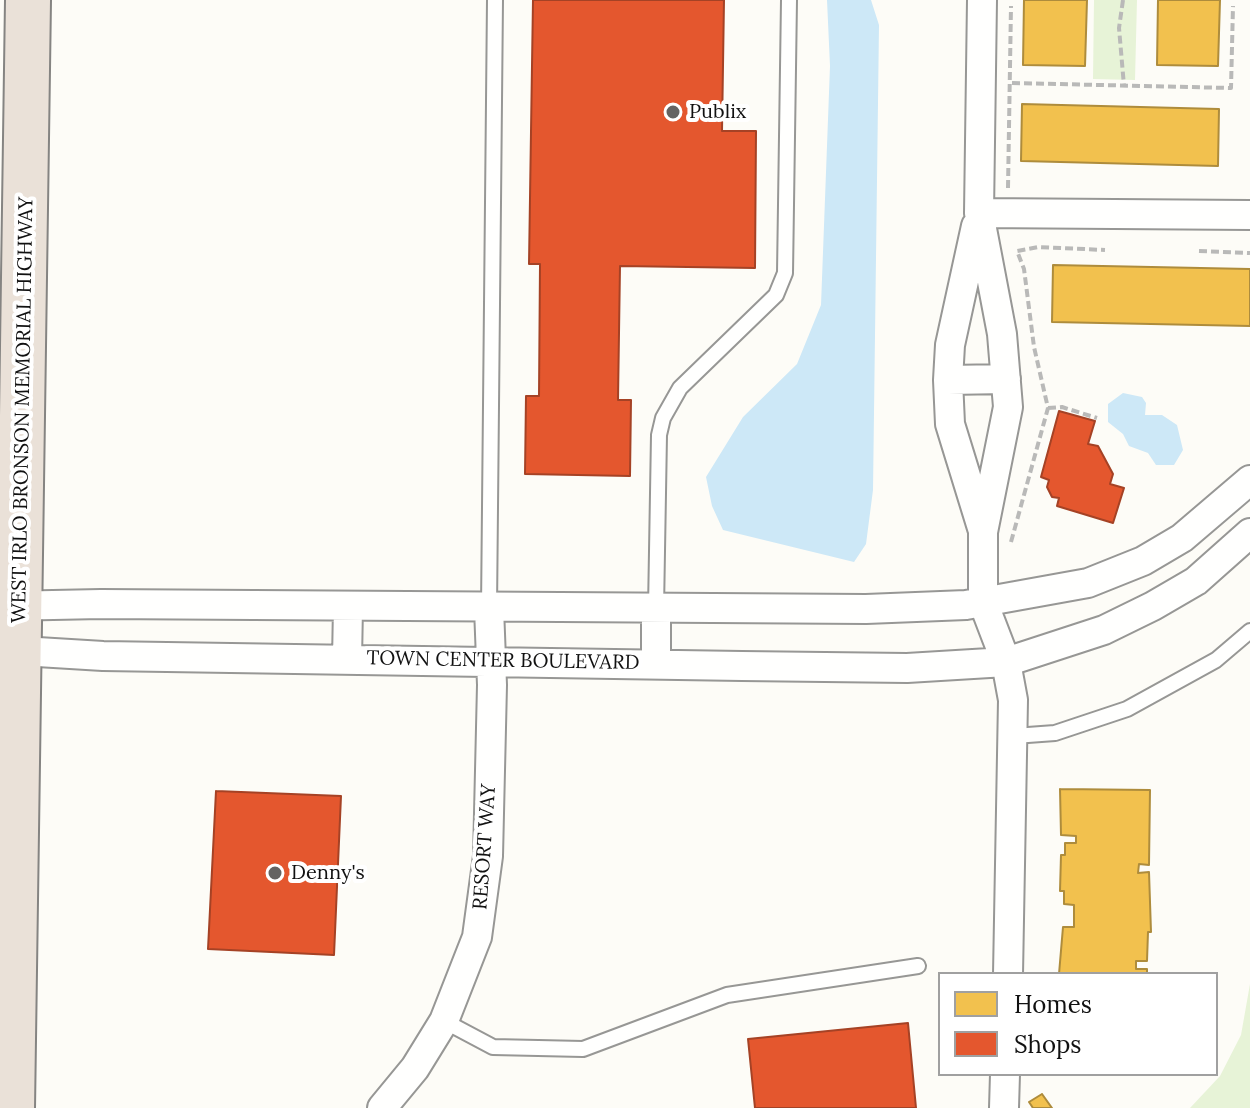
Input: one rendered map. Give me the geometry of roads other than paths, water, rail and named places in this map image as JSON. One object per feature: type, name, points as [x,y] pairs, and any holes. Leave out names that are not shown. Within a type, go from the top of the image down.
[{"type":"highway","name":"WEST IRLO BRONSON MEMORIAL HIGHWAY","points":[[12,1108],[9,650],[28,0]]},
{"type":"street","points":[[982,0],[979,213],[1002,334],[1008,407],[983,532],[983,602],[1006,662],[1013,700],[1008,972]]},
{"type":"street","points":[[979,213],[1250,215]]},
{"type":"street","points":[[979,213],[950,345],[948,380],[950,424],[983,532]]},
{"type":"street","points":[[948,380],[1006,379]]},
{"type":"street","points":[[10,606],[879,609],[983,602],[1088,583],[1143,561],[1182,538],[1250,480]]},
{"type":"street","name":"TOWN CENTER BOULEVARD","points":[[9,650],[103,656],[907,668],[1006,662],[1104,630],[1153,606],[1196,581],[1250,533]]},
{"type":"street","points":[[347,660],[348,607]]},
{"type":"street","name":"RESORT WAY","points":[[382,1108],[415,1068],[444,1021],[477,937],[487,879],[492,685],[489,608]]},
{"type":"street","points":[[656,609],[656,663]]},
{"type":"street","points":[[1004,1108],[1005,1076]]},
{"type":"lane","points":[[489,608],[495,0]]},
{"type":"lane","points":[[656,609],[659,435],[663,418],[680,388],[776,295],[785,273],[789,0]]},
{"type":"lane","points":[[1014,736],[1055,733],[1127,709],[1216,660],[1250,631]]},
{"type":"lane","points":[[444,1021],[493,1047],[583,1049],[727,995],[918,966]]},
{"type":"water","points":[[827,0],[871,0],[879,25],[873,490],[866,544],[854,562],[723,530],[712,506],[706,477],[743,417],[797,364],[821,305],[830,66]]},
{"type":"water","points":[[1123,393],[1142,397],[1146,403],[1145,415],[1162,415],[1177,425],[1183,450],[1174,465],[1156,465],[1148,453],[1129,446],[1123,434],[1108,422],[1108,404]]},
{"type":"place","name":"Publix","points":[[673,112]]},
{"type":"place","name":"Denny's","points":[[275,873]]}]
